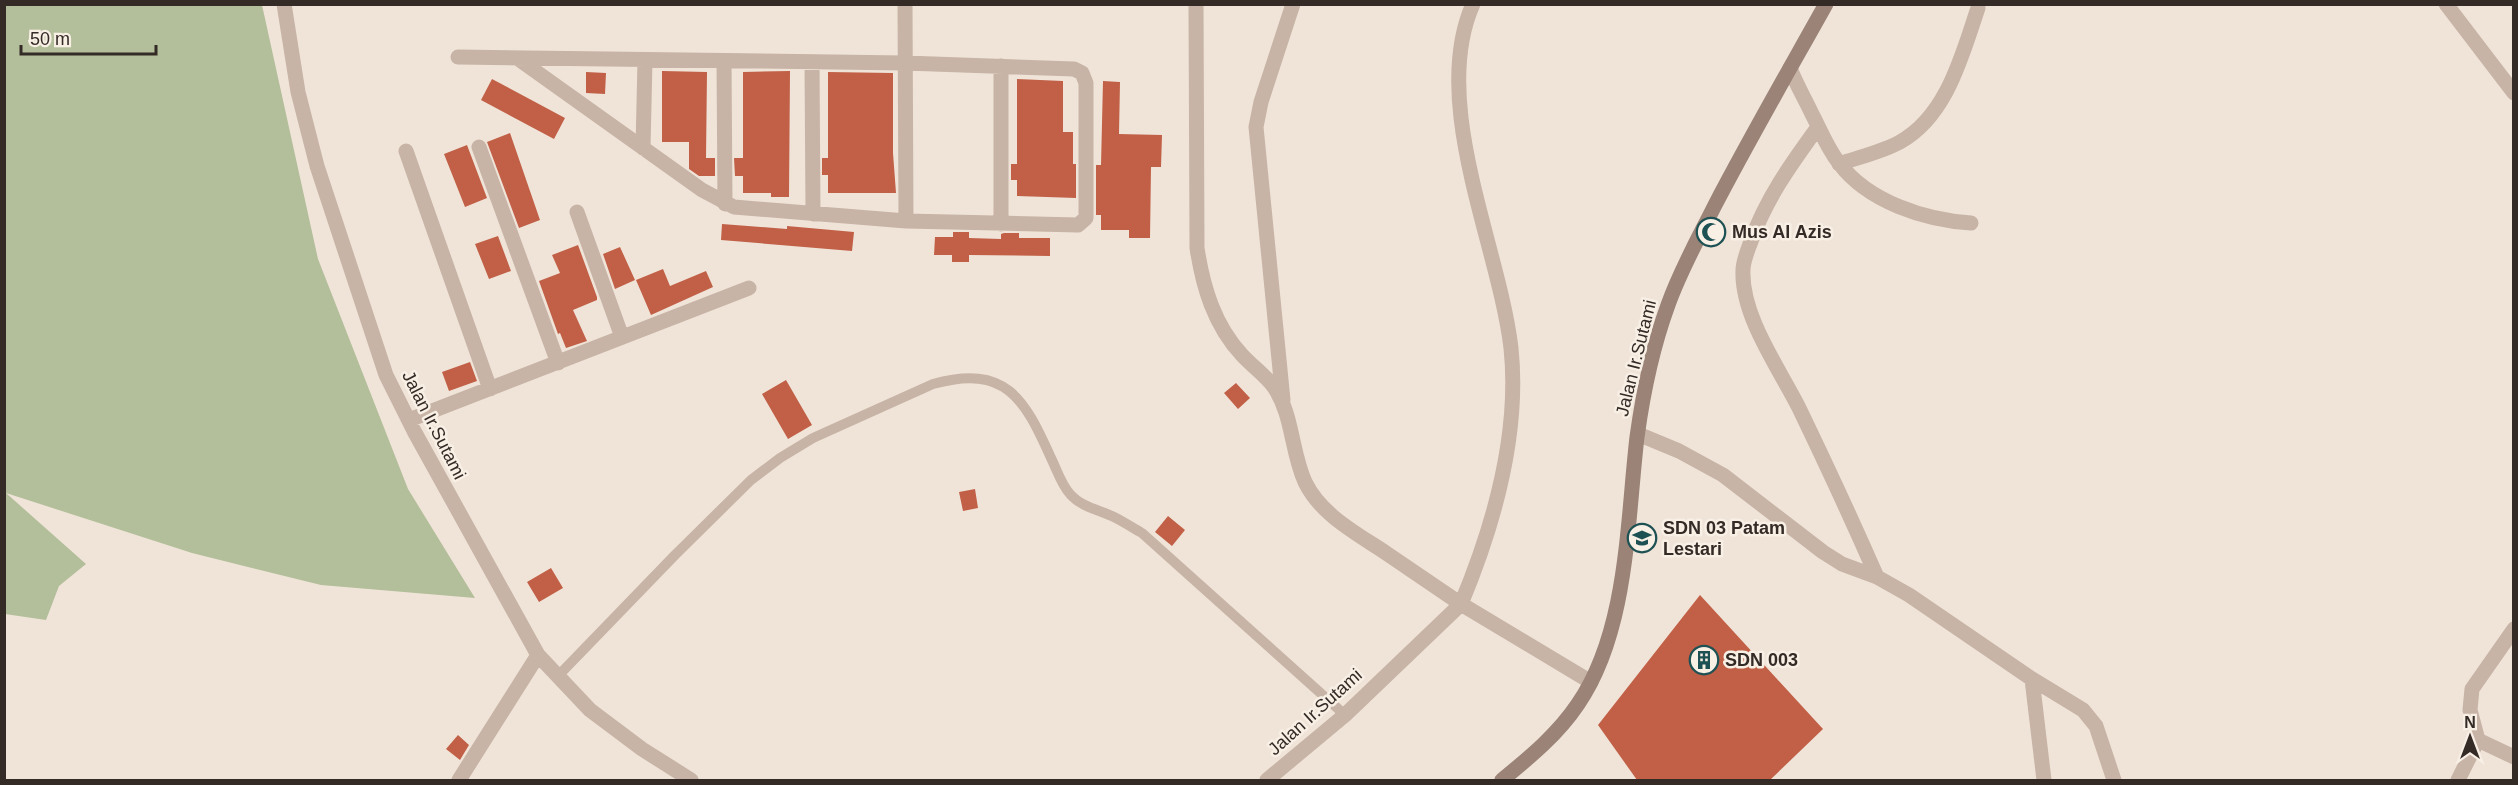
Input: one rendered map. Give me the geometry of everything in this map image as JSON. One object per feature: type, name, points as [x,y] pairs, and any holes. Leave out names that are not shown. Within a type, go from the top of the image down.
[{"type":"street","name":"Jalan Ir.Sutami","points":[[284,4],[298,92],[317,166],[386,375],[408,420],[538,655],[590,710],[642,749],[691,780]]},
{"type":"street","points":[[905,4],[906,221]]},
{"type":"street","points":[[1196,4],[1197,248],[1202,277],[1224,333],[1241,355],[1273,386],[1284,406]]},
{"type":"street","points":[[1293,4],[1261,102],[1256,127],[1284,406],[1305,481],[1314,497],[1346,526],[1461,604],[1591,682]]},
{"type":"street","points":[[1461,604],[1483,551],[1496,500],[1512,408],[1510,346],[1462,118],[1459,48],[1473,4]]},
{"type":"street","name":"Jalan Ir.Sutami","points":[[1502,780],[1537,752],[1561,726],[1579,703],[1591,682],[1613,621],[1621,585],[1638,434],[1657,340],[1685,264],[1744,149],[1826,4]]},
{"type":"street","points":[[2446,4],[2514,93]]},
{"type":"street","points":[[1839,164],[1899,143],[1924,122],[1942,97],[1957,69],[1978,8]]},
{"type":"street","points":[[458,57],[905,63],[1079,70],[1085,77],[1086,213],[1084,222],[1078,225],[906,221],[734,207],[725,204],[643,148],[517,58]]},
{"type":"street","points":[[643,148],[645,60]]},
{"type":"street","points":[[724,61],[725,204]]},
{"type":"street","points":[[812,62],[813,213]]},
{"type":"street","points":[[1001,66],[1001,224]]},
{"type":"street","points":[[1790,68],[1818,127],[1839,164],[1868,190],[1888,201],[1944,221],[1971,223]]},
{"type":"street","points":[[1818,127],[1783,175],[1761,216],[1743,269],[1744,288],[1756,324],[1877,578]]},
{"type":"street","points":[[479,147],[558,363]]},
{"type":"street","points":[[406,151],[490,389]]},
{"type":"street","points":[[577,212],[622,337]]},
{"type":"street","points":[[408,420],[749,288]]},
{"type":"street","points":[[1638,434],[1680,451],[1723,475],[1823,552],[1842,564],[1877,578],[1930,608],[2032,679],[2083,710],[2096,726],[2114,780]]},
{"type":"street","name":"Jalan Ir.Sutami","points":[[1267,780],[1345,715],[1461,604]]},
{"type":"street","points":[[2458,780],[2478,740],[2470,711],[2472,689],[2514,629]]},
{"type":"street","points":[[459,780],[538,655]]},
{"type":"street","points":[[2032,679],[2043,780]]},
{"type":"street","points":[[2478,740],[2514,757]]},
{"type":"lane","points":[[557,677],[751,480],[780,458],[813,438],[933,384],[954,378],[970,377],[987,379],[1002,385],[1019,398],[1037,427],[1063,485],[1071,495],[1081,503],[1114,517],[1142,533],[1345,715]]},
{"type":"green space","points":[[5,4],[262,5],[318,259],[408,489],[475,598],[321,585],[192,553],[6,493],[86,564],[59,586],[46,620],[5,614]]},
{"type":"building","points":[[662,71],[707,72],[706,158],[715,158],[715,176],[699,176],[689,169],[689,142],[662,142]]},
{"type":"building","points":[[790,71],[789,197],[771,197],[771,193],[743,193],[743,176],[735,176],[734,158],[743,158],[743,72]]},
{"type":"building","points":[[586,72],[606,73],[605,94],[586,93]]},
{"type":"building","points":[[828,72],[893,73],[893,153],[896,193],[828,193],[828,175],[822,175],[822,158],[828,158]]},
{"type":"building","points":[[492,79],[565,118],[554,139],[481,100]]},
{"type":"building","points":[[1017,79],[1063,81],[1063,132],[1073,132],[1076,198],[1017,196],[1017,180],[1011,180],[1011,164],[1017,164]]},
{"type":"building","points":[[1103,81],[1120,82],[1119,134],[1162,135],[1161,167],[1151,167],[1150,238],[1129,238],[1129,230],[1101,230],[1101,215],[1096,215],[1096,165],[1101,165]]},
{"type":"building","points":[[510,133],[540,220],[519,228],[487,142]]},
{"type":"building","points":[[467,145],[487,198],[465,207],[444,154]]},
{"type":"building","points":[[722,224],[787,229],[787,226],[854,232],[852,251],[721,240]]},
{"type":"building","points":[[953,232],[969,232],[969,238],[1001,239],[1001,234],[1004,233],[1019,233],[1019,238],[1050,238],[1050,256],[969,255],[969,262],[952,262],[952,255],[934,255],[935,237],[953,237]]},
{"type":"building","points":[[498,236],[511,271],[489,279],[475,244]]},
{"type":"building","points":[[578,245],[597,300],[573,310],[587,341],[566,348],[560,333],[558,334],[539,281],[560,273],[552,255]]},
{"type":"building","points":[[620,247],[635,280],[615,289],[603,254]]},
{"type":"building","points":[[663,269],[670,286],[706,271],[713,287],[651,315],[636,280]]},
{"type":"building","points":[[470,362],[477,381],[449,391],[442,372]]},
{"type":"building","points":[[786,380],[812,425],[788,439],[762,394]]},
{"type":"building","points":[[1236,383],[1250,398],[1238,409],[1224,393]]},
{"type":"building","points":[[975,489],[978,508],[963,511],[959,492]]},
{"type":"building","points":[[1168,516],[1185,530],[1172,546],[1155,532]]},
{"type":"building","points":[[551,568],[563,588],[539,602],[527,582]]},
{"type":"building","name":"SDN 003","points":[[1700,595],[1823,729],[1770,780],[1637,780],[1598,725]]},
{"type":"building","points":[[458,735],[469,745],[460,760],[446,749]]},
{"type":"place","name":"Mus Al Azis","points":[[1711,232]]},
{"type":"place","name":"SDN 03 Patam Lestari","points":[[1642,538]]},
{"type":"place","name":"SDN 003","points":[[1704,660]]}]
